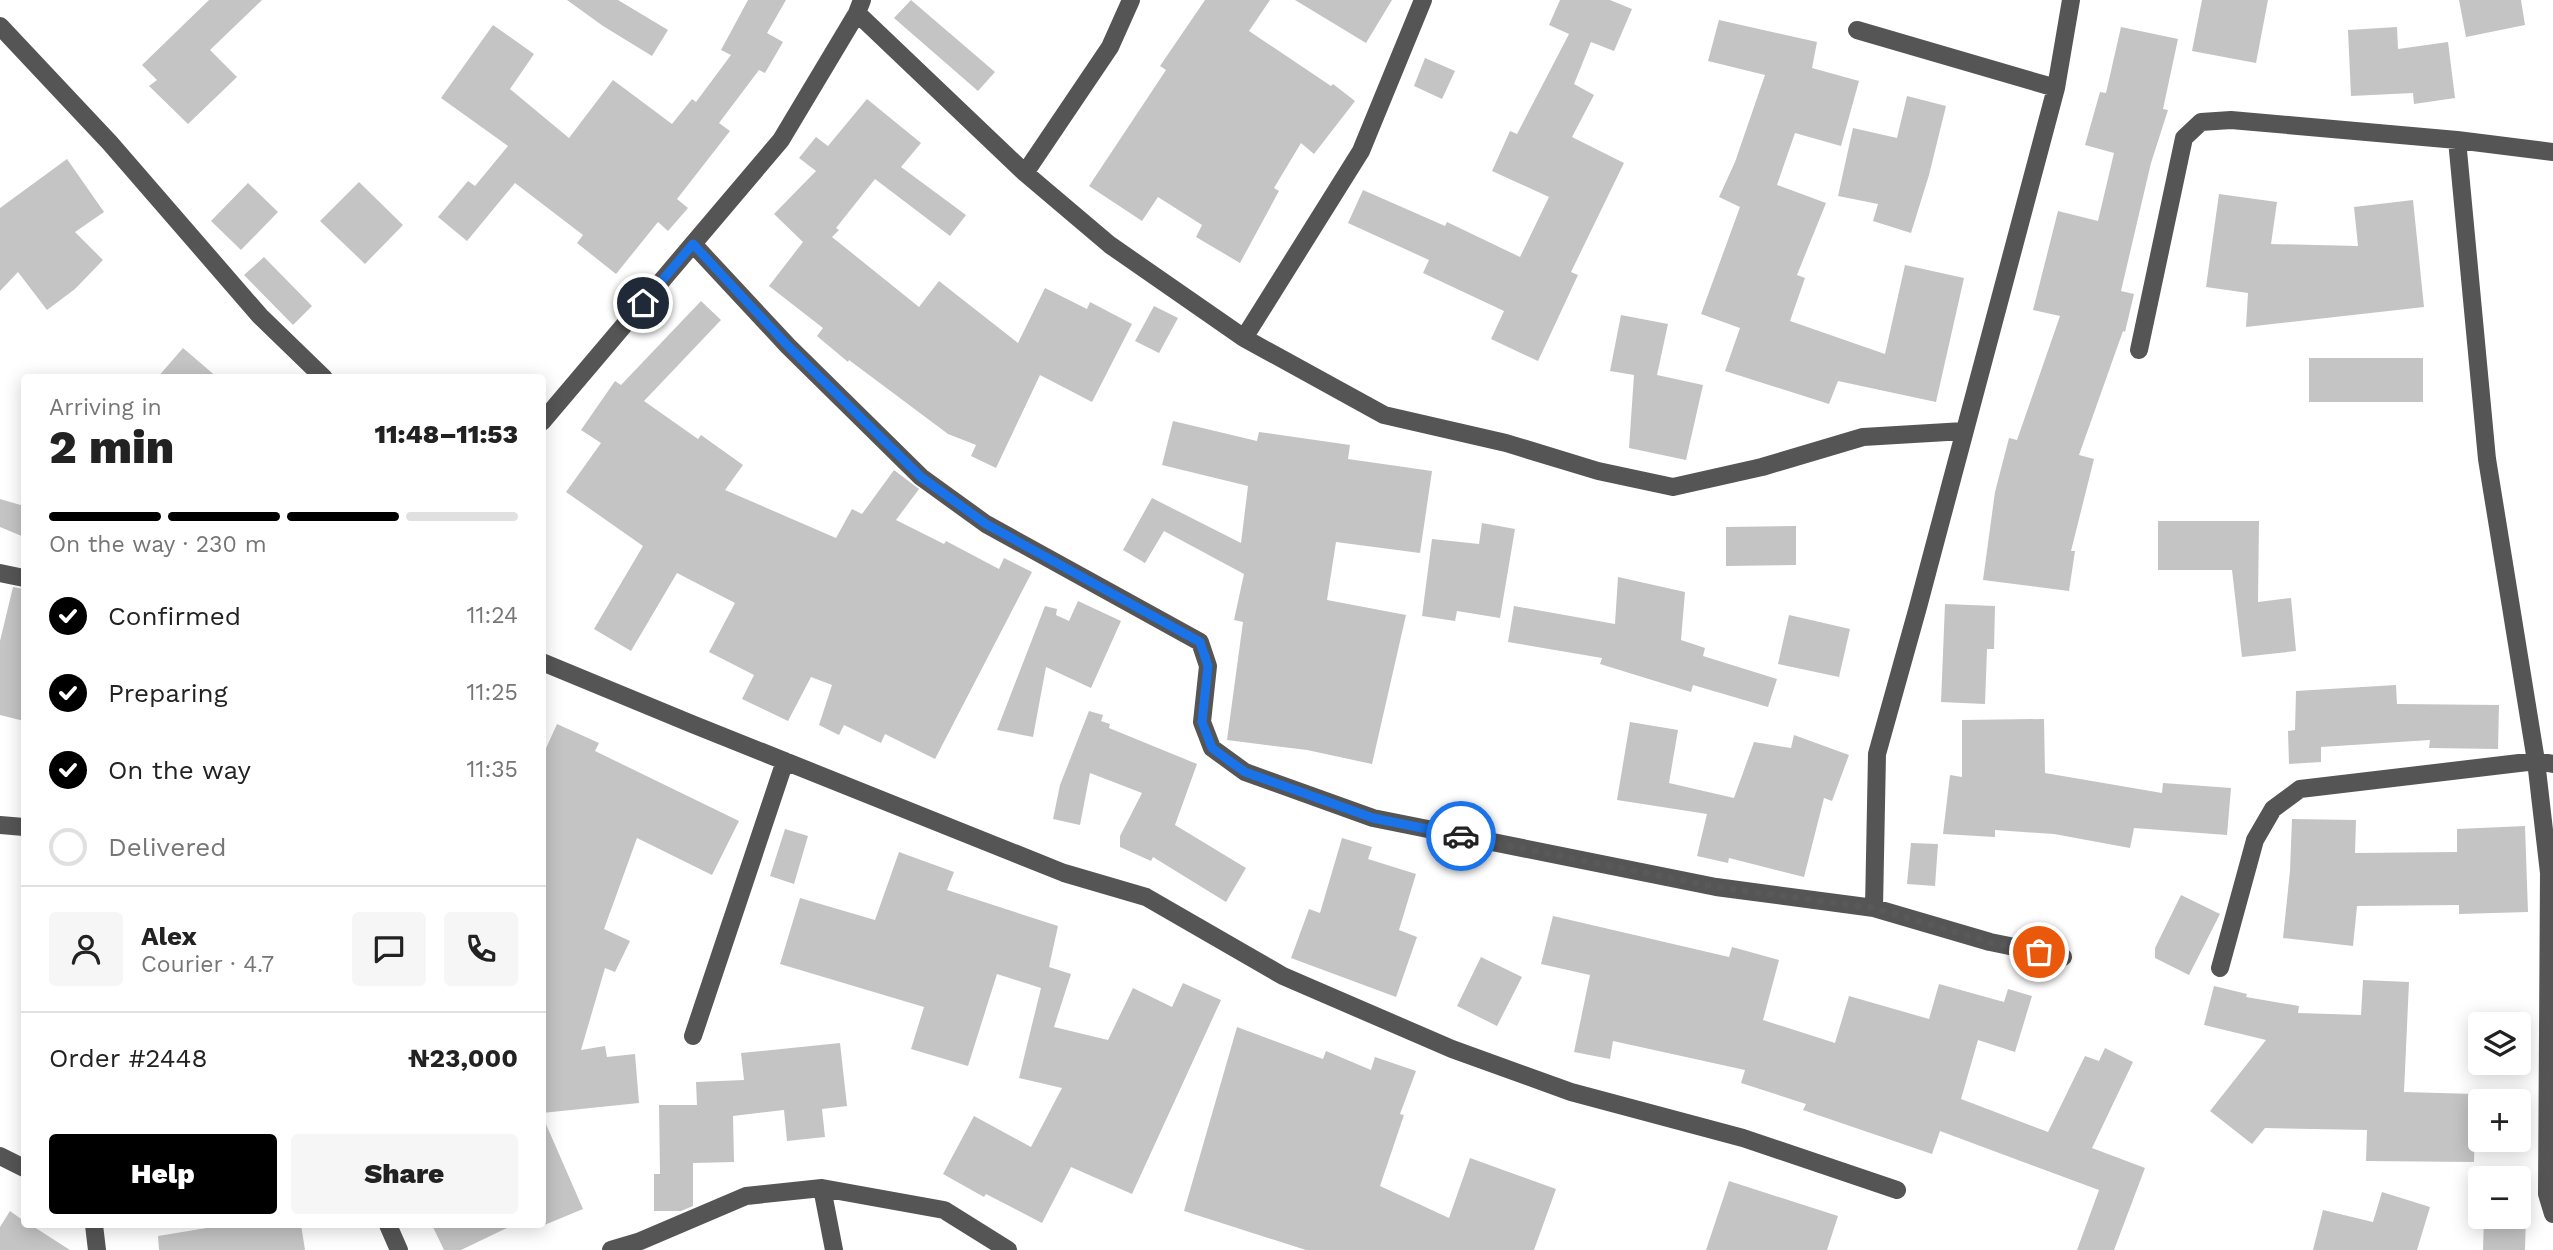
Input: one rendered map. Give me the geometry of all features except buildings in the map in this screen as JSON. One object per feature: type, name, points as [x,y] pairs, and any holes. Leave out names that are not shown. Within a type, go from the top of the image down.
[{"type":"street","points":[[1025,173],[1110,47],[1131,0]]},
{"type":"street","points":[[1244,338],[1361,151],[1423,0]]},
{"type":"street","points":[[1874,908],[1877,754],[2056,88],[2071,0]]},
{"type":"street","points":[[546,417],[780,140],[860,7],[1025,173],[1110,245],[1244,338],[1384,415],[1506,443],[1598,471],[1673,487],[1762,467],[1863,437],[1964,431]]},
{"type":"street","points":[[0,26],[110,143],[260,316],[320,374]]},
{"type":"street","points":[[1857,30],[2056,88]]},
{"type":"street","points":[[2139,350],[2184,138],[2201,122],[2231,120],[2457,140],[2553,152]]},
{"type":"street","points":[[2457,140],[2487,459],[2544,763],[2549,873],[2547,1194],[2553,1214]]},
{"type":"street","points":[[693,244],[788,346],[921,477],[986,524],[1200,642],[1208,666],[1202,722],[1212,748],[1245,772],[1373,818],[1716,887],[1874,908],[1990,942],[2063,957]]},
{"type":"street","points":[[0,573],[21,577]]},
{"type":"street","points":[[546,664],[1064,873],[1146,897],[1283,976],[1452,1048],[1571,1092],[1743,1138],[1897,1190]]},
{"type":"street","points":[[693,1036],[785,761]]},
{"type":"street","points":[[2220,968],[2255,840],[2273,809],[2300,789],[2544,763]]},
{"type":"street","points":[[0,825],[21,827]]},
{"type":"street","points":[[0,1156],[21,1166]]},
{"type":"street","points":[[611,1250],[638,1242],[746,1196],[822,1188],[944,1210],[1007,1250]]},
{"type":"street","points":[[822,1188],[834,1250]]},
{"type":"street","points":[[94,1228],[97,1250]]},
{"type":"street","points":[[389,1228],[399,1250]]},
{"type":"way so far","points":[[1461,836],[1716,887],[1874,908],[1990,942],[2039,952]]},
{"type":"route","points":[[643,303],[693,244],[788,346],[921,477],[986,524],[1200,642],[1208,666],[1202,722],[1212,748],[1245,772],[1373,818],[1461,836]]}]
